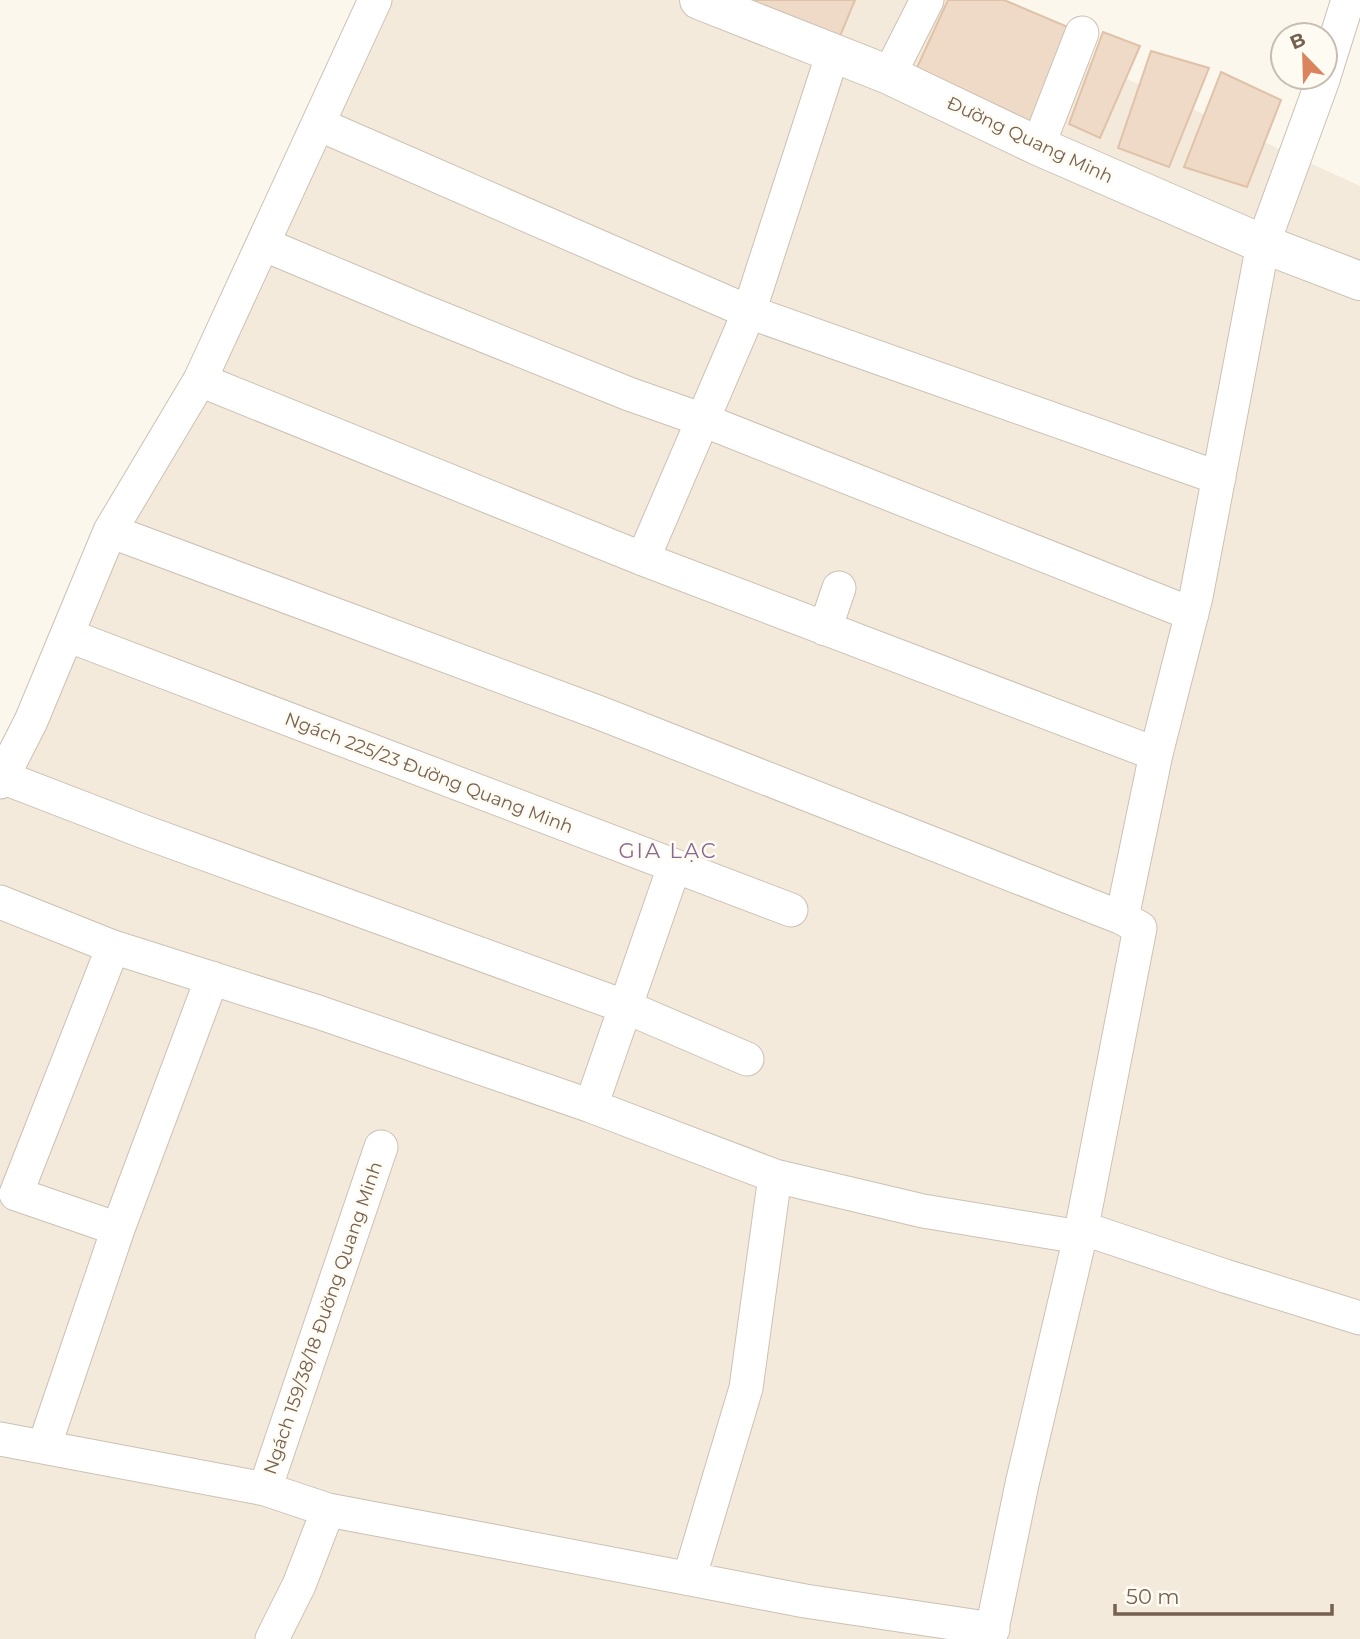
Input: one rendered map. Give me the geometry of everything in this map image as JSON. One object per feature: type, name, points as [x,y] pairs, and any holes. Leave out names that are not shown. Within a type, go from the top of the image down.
[{"type":"street","points":[[375,0],[200,380],[110,531],[31,720],[1,779],[625,1007],[747,1059]]},
{"type":"street","name":"Đường Quang Minh","points":[[699,0],[889,75],[1038,146],[1263,244],[1360,281]]},
{"type":"street","points":[[889,75],[927,0]]},
{"type":"street","points":[[1339,28],[1348,0]]},
{"type":"street","points":[[1038,146],[1082,33]]},
{"type":"street","points":[[643,559],[749,312],[833,53]]},
{"type":"street","points":[[1122,918],[1156,754],[1192,614],[1263,244],[1318,91]]},
{"type":"street","points":[[318,124],[749,312],[1219,478]]},
{"type":"street","points":[[263,244],[629,394],[703,420],[1192,614]]},
{"type":"street","points":[[200,380],[643,559],[1156,754]]},
{"type":"street","points":[[0,1439],[265,1489],[328,1510],[991,1634],[1022,1484],[1081,1232],[1140,928],[1122,918],[600,713],[110,531]]},
{"type":"street","points":[[825,629],[839,588]]},
{"type":"street","name":"Ngách 225/23 Đường Quang Minh","points":[[67,635],[791,910]]},
{"type":"street","points":[[591,1106],[674,867]]},
{"type":"street","points":[[0,902],[113,947],[318,1012],[591,1106],[775,1176],[923,1211],[1081,1232],[1360,1318]]},
{"type":"street","points":[[113,947],[16,1194],[118,1229]]},
{"type":"street","points":[[44,1447],[118,1229],[212,978]]},
{"type":"street","name":"Ngách 159/38/18 Đường Quang Minh","points":[[265,1489],[381,1146]]},
{"type":"street","points":[[689,1579],[746,1388],[775,1176]]},
{"type":"street","points":[[272,1639],[299,1585],[328,1510]]},
{"type":"shaded area","points":[[374,0],[955,0],[1360,186],[1360,1639],[0,1639],[0,765]]},
{"type":"building","points":[[756,0],[855,0],[833,53],[749,19]]},
{"type":"building","points":[[948,0],[1004,0],[1082,33],[1038,146],[909,85]]},
{"type":"building","points":[[1103,32],[1140,46],[1100,138],[1069,124]]},
{"type":"building","points":[[1151,51],[1209,68],[1169,167],[1118,148]]},
{"type":"building","points":[[1221,72],[1281,100],[1247,187],[1184,167]]},
{"type":"district","name":"GIA LẠC","points":[[668,850]]}]
